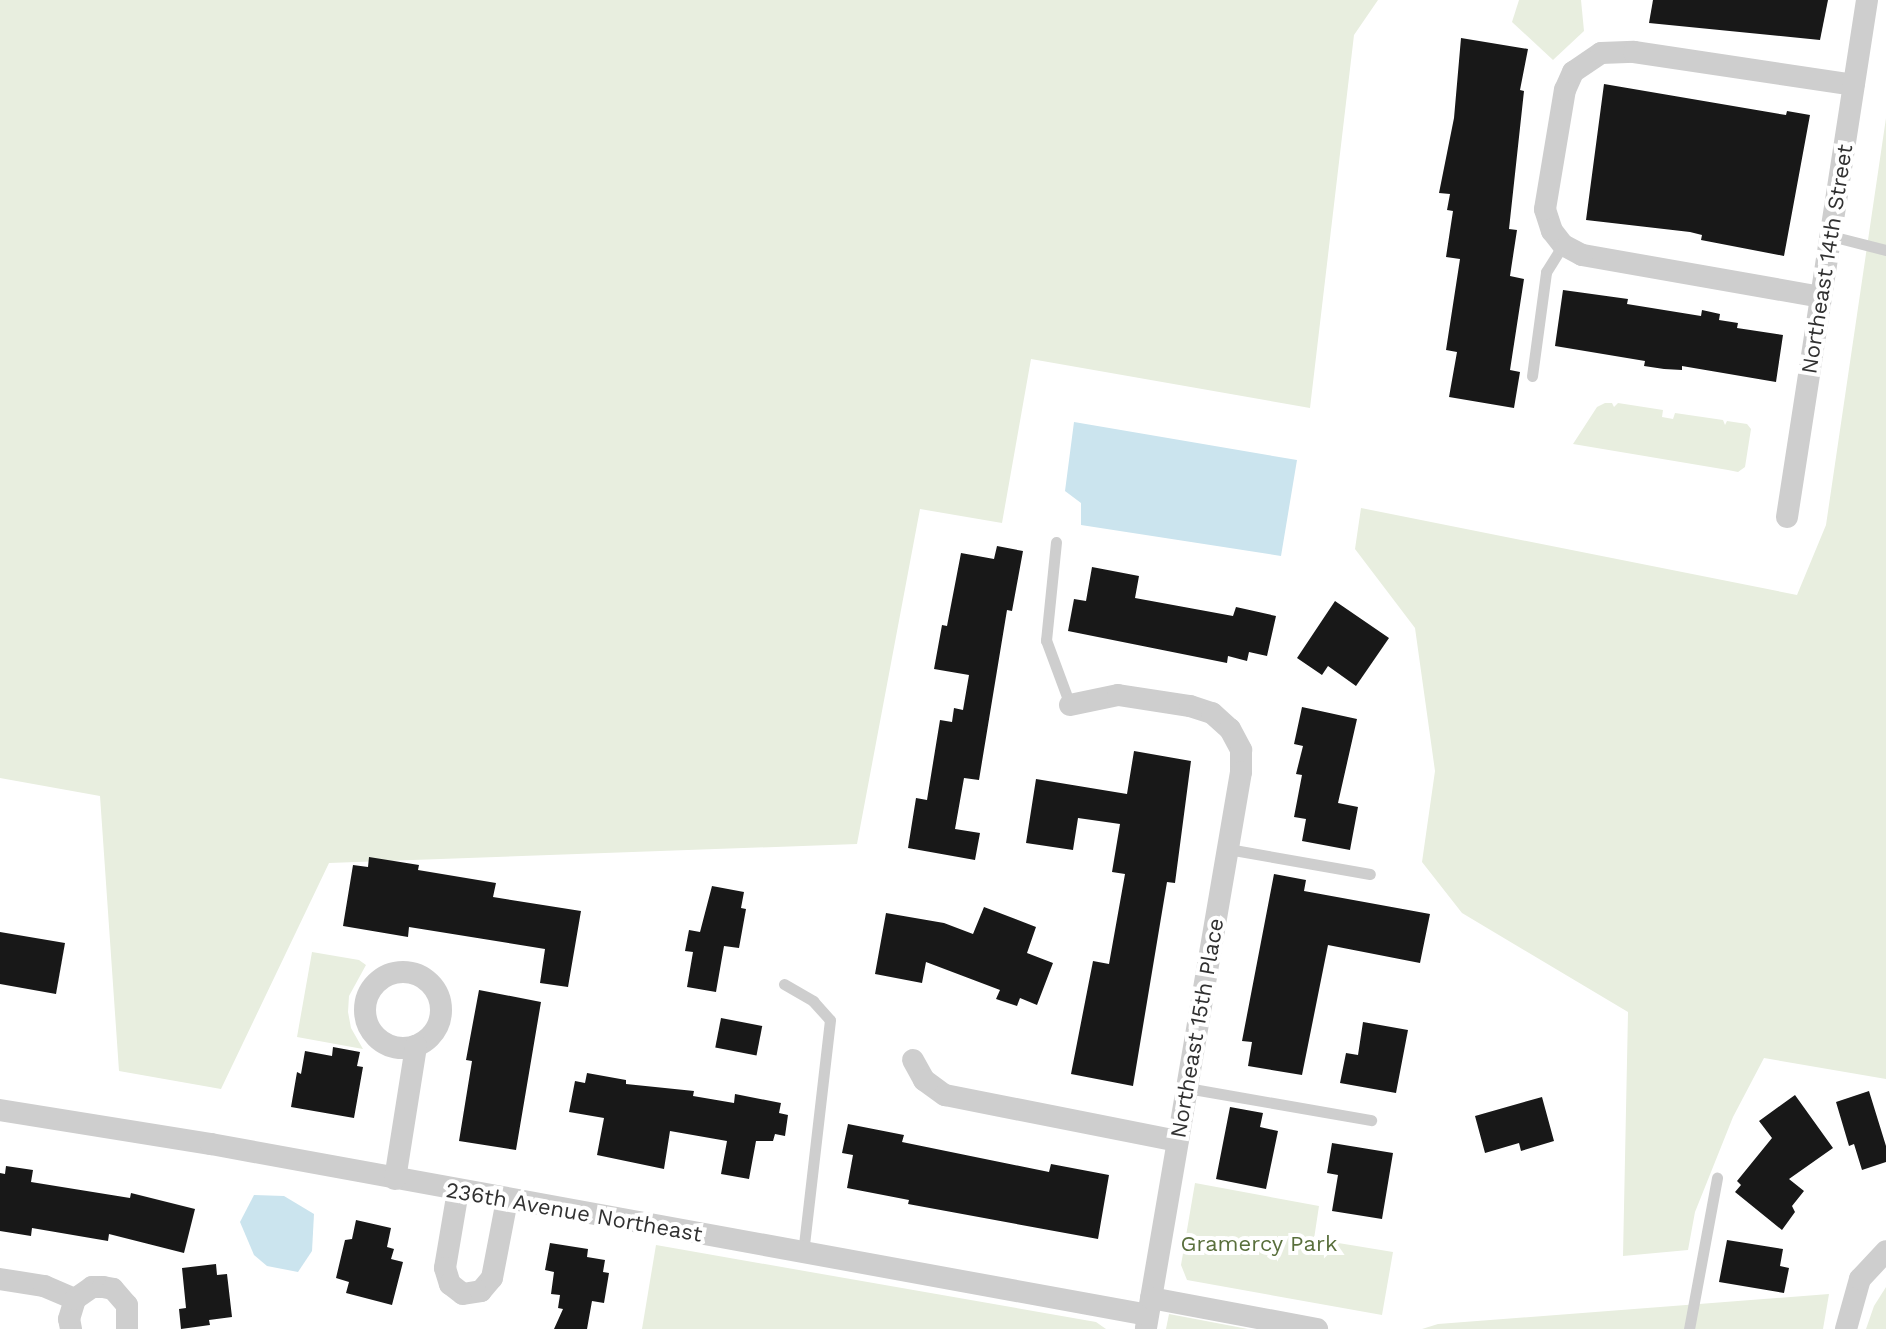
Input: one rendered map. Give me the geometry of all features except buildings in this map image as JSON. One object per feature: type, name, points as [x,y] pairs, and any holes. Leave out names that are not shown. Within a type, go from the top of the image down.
[{"type":"street","name":"Northeast 14th Street","points":[[1787,517],[1867,0]]},
{"type":"street","points":[[1821,297],[1582,255],[1563,245],[1552,231],[1545,209],[1565,90],[1573,72],[1591,58],[1610,50],[1854,85]]},
{"type":"street","name":"Northeast 15th Place","points":[[1070,705],[1118,695],[1212,713],[1230,729],[1241,750],[1241,772],[1148,1314]]},
{"type":"street","points":[[395,1179],[416,1046]]},
{"type":"street","points":[[913,1060],[924,1080],[945,1095],[1178,1141]]},
{"type":"street","name":"236th Avenue Northeast","points":[[0,1110],[1148,1314],[1317,1329]]},
{"type":"street","points":[[458,1191],[445,1268],[450,1284],[463,1294],[481,1291],[492,1278],[507,1200]]},
{"type":"street","points":[[1846,1329],[1860,1279],[1886,1251]]},
{"type":"street","points":[[0,1279],[44,1286],[75,1299]]},
{"type":"street","points":[[71,1329],[69,1319],[75,1299],[92,1287],[113,1289],[127,1305],[127,1329]]},
{"type":"lane","points":[[1831,236],[1886,250]]},
{"type":"lane","points":[[1532,376],[1546,272],[1563,245]]},
{"type":"lane","points":[[1056,542],[1046,640],[1070,705]]},
{"type":"lane","points":[[1228,849],[1370,874]]},
{"type":"lane","points":[[784,984],[813,1001],[830,1020],[803,1253]]},
{"type":"lane","points":[[1187,1088],[1371,1120]]},
{"type":"lane","points":[[1689,1329],[1717,1178]]},
{"type":"green space","points":[[0,0],[1378,0],[1354,35],[1310,408],[1031,359],[1002,523],[920,509],[857,844],[329,863],[221,1089],[119,1071],[100,796],[0,778]]},
{"type":"green space","points":[[1519,0],[1581,0],[1584,31],[1553,60],[1512,22]]},
{"type":"green space","points":[[1886,118],[1886,1079],[1764,1058],[1733,1117],[1695,1212],[1688,1250],[1623,1256],[1628,1012],[1462,913],[1422,862],[1435,771],[1415,628],[1355,549],[1361,508],[1797,595],[1826,525]]},
{"type":"green space","points":[[1612,403],[1614,407],[1618,403],[1663,410],[1662,417],[1673,419],[1675,413],[1723,420],[1725,425],[1727,421],[1747,424],[1751,429],[1745,467],[1738,472],[1573,444],[1597,407]]},
{"type":"green space","points":[[312,952],[359,960],[366,965],[349,996],[348,1012],[351,1028],[363,1049],[297,1037]]},
{"type":"green space","name":"Gramercy Park","points":[[1195,1183],[1319,1206],[1314,1239],[1393,1252],[1382,1315],[1187,1280],[1181,1265]]},
{"type":"green space","points":[[656,1245],[1096,1322],[1106,1329],[642,1329]]},
{"type":"green space","points":[[1886,1287],[1886,1329],[1866,1329],[1874,1306]]},
{"type":"green space","points":[[1829,1294],[1823,1329],[1422,1329],[1438,1324]]},
{"type":"green space","points":[[1169,1314],[1248,1329],[1166,1329]]},
{"type":"water","points":[[1074,422],[1297,460],[1281,556],[1081,525],[1081,503],[1065,491]]},
{"type":"water","points":[[254,1195],[284,1196],[314,1214],[312,1251],[298,1272],[267,1266],[254,1255],[240,1222]]}]
